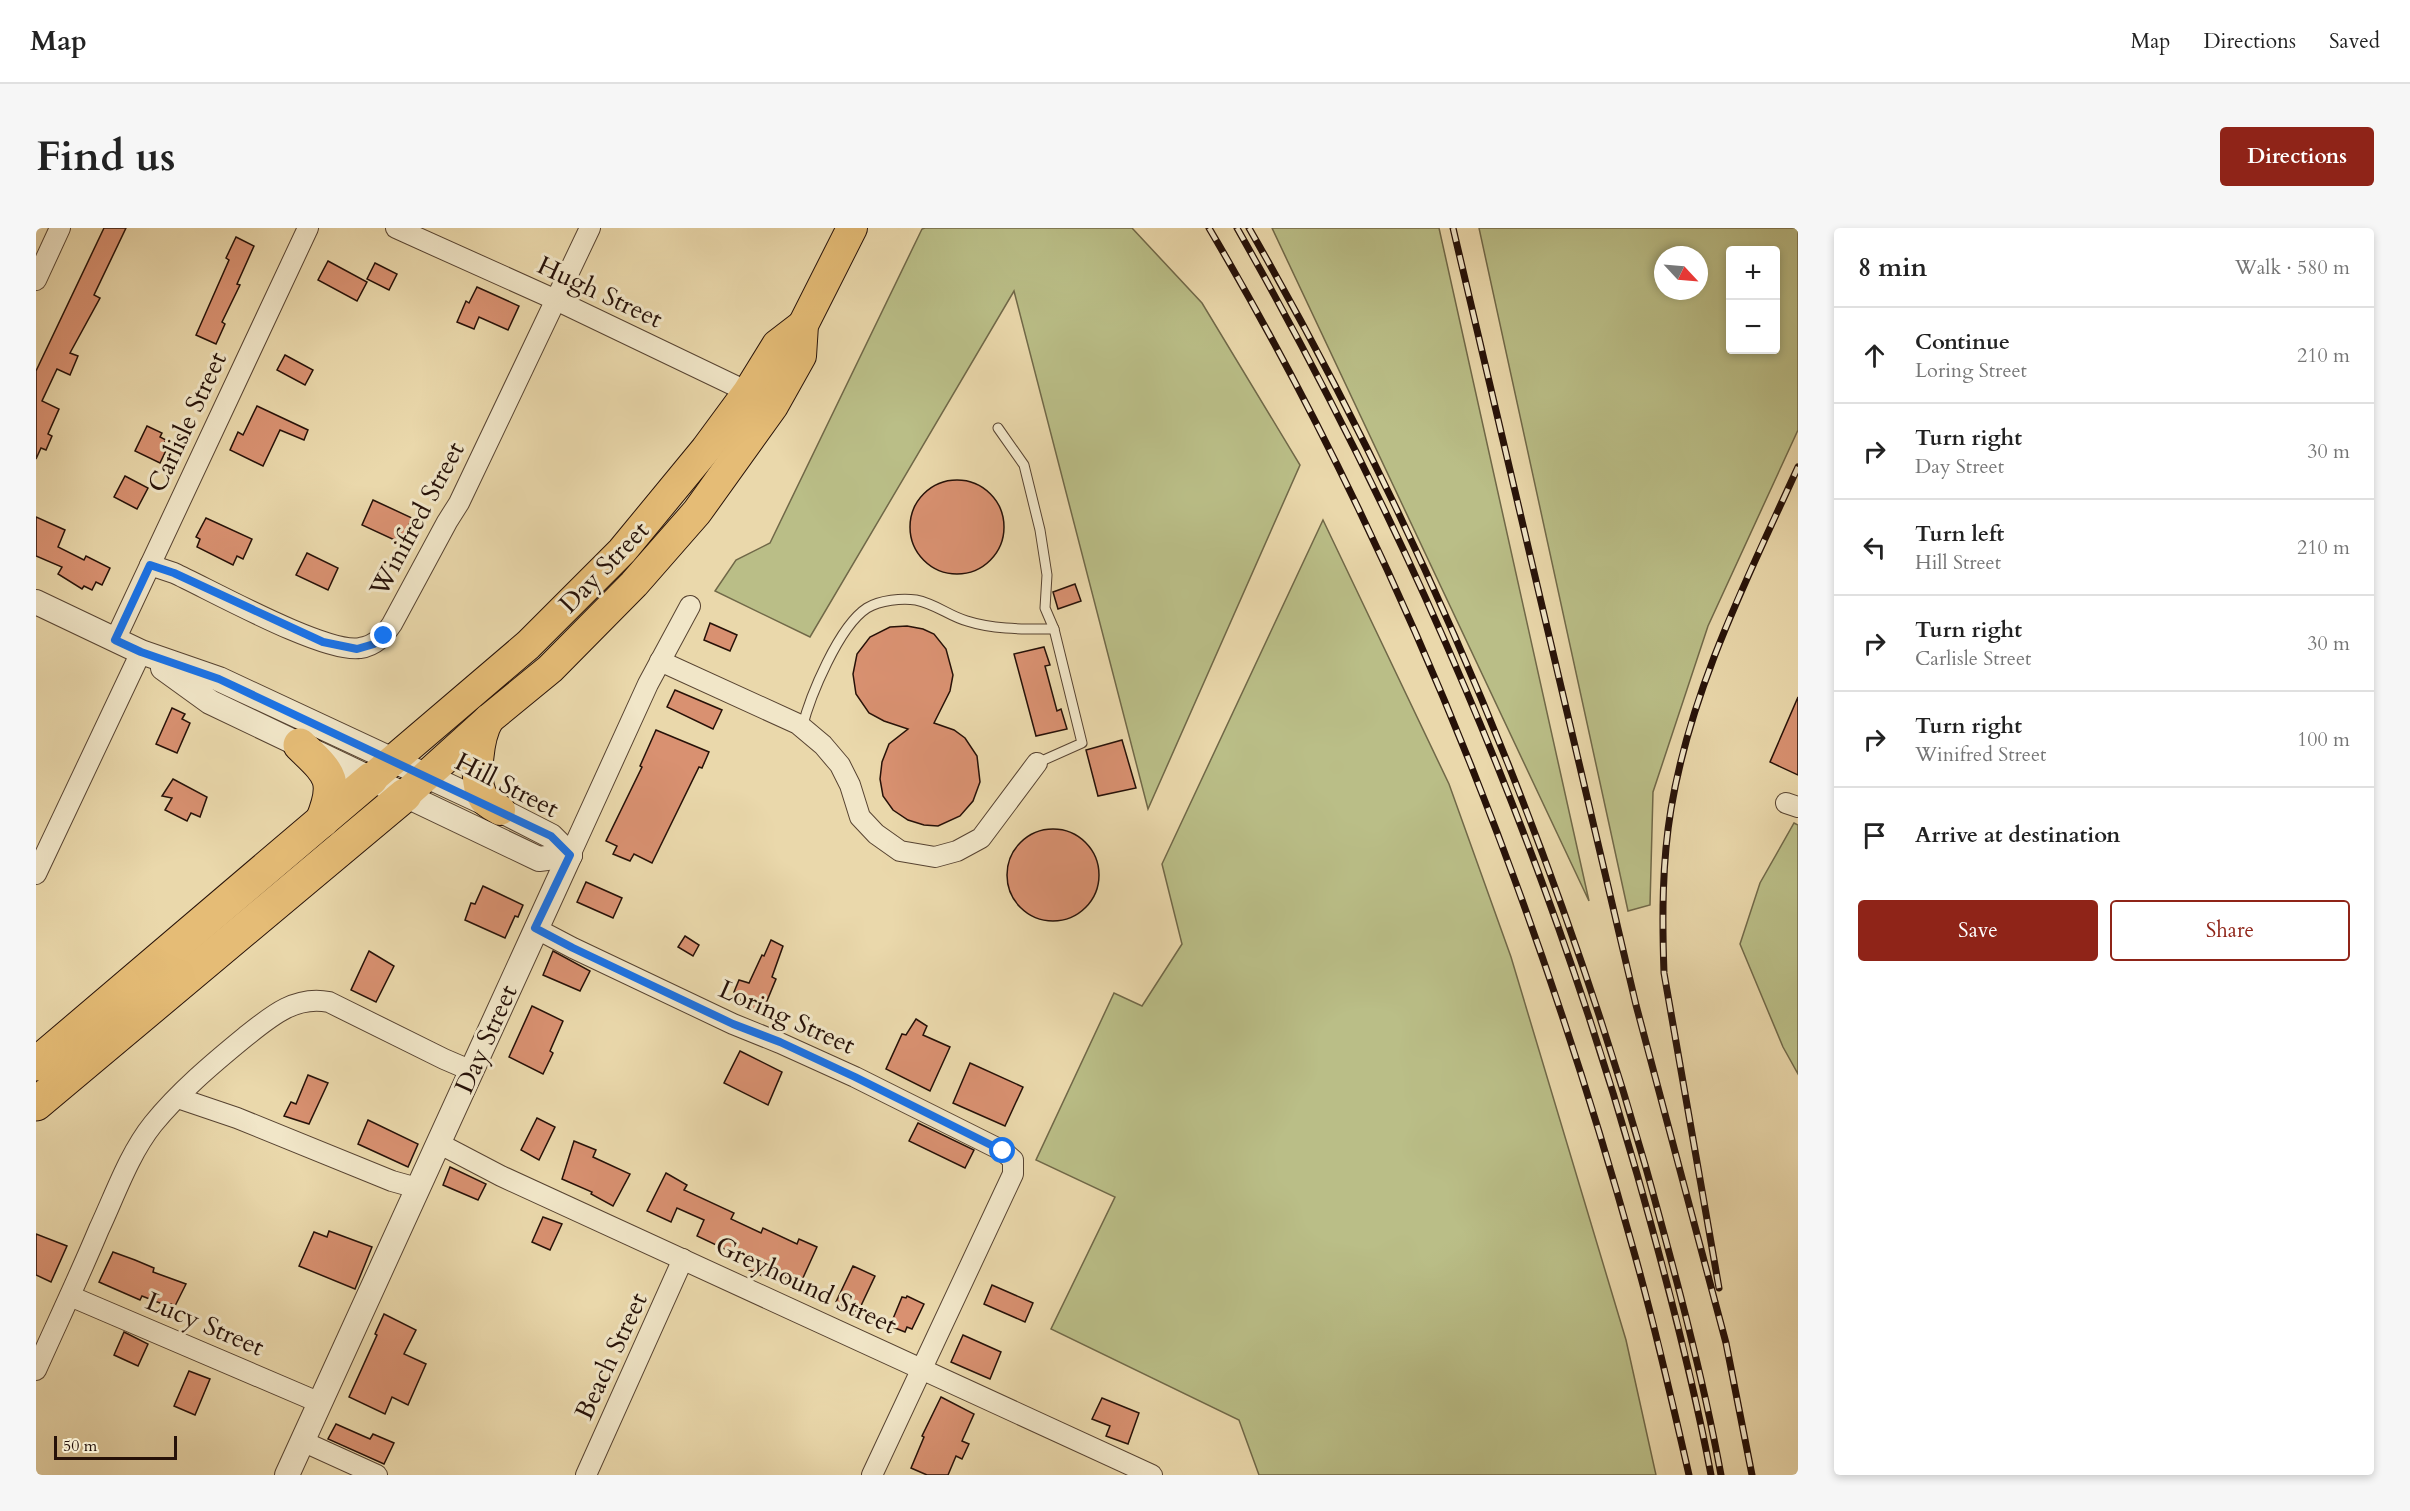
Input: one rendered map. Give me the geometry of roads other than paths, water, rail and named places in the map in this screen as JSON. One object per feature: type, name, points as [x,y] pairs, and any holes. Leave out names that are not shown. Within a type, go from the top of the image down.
[{"type":"highway","points":[[300,745],[326,770],[331,782],[328,807],[322,821]]},
{"type":"highway","points":[[36,1064],[382,770]]},
{"type":"highway","points":[[36,1104],[415,786]]},
{"type":"main road","name":"Day Street","points":[[415,786],[489,719],[550,669],[634,584],[697,512],[773,406],[801,356],[803,325],[852,228]]},
{"type":"main road","name":"Day Street","points":[[382,770],[528,645],[622,550],[679,484],[748,392],[777,345],[803,325]]},
{"type":"main road","points":[[489,719],[483,729],[478,779],[484,799],[500,810]]},
{"type":"street","points":[[36,280],[60,228]]},
{"type":"street","name":"Carlisle Street","points":[[115,640],[308,228]]},
{"type":"street","name":"Hugh Street","points":[[396,228],[556,300],[748,392]]},
{"type":"street","name":"Winifred Street","points":[[150,565],[174,573],[323,642],[357,649],[374,644],[384,636],[392,624],[459,503],[590,228]]},
{"type":"street","name":"Hill Street","points":[[36,602],[141,652],[219,679],[415,786],[539,859],[570,855]]},
{"type":"street","name":"Day Street","points":[[286,1475],[472,1071],[535,928],[660,661],[690,606]]},
{"type":"street","points":[[36,874],[141,652]]},
{"type":"street","name":"Hill Street","points":[[141,652],[210,702],[300,745],[382,770]]},
{"type":"street","points":[[660,661],[802,728],[823,745],[840,765],[850,785],[860,817],[876,834],[900,851],[935,857],[957,851],[981,838],[1037,763]]},
{"type":"street","name":"Hill Street","points":[[415,786],[500,810],[551,836],[570,855]]},
{"type":"street","name":"Loring Street","points":[[535,928],[733,1024],[780,1042],[855,1077],[1003,1151],[1013,1160],[1013,1174],[922,1368]]},
{"type":"street","points":[[36,1370],[134,1154],[152,1125],[212,1064],[276,1014],[300,1002],[320,1000],[329,1002],[472,1071]]},
{"type":"street","points":[[178,1098],[237,1118],[392,1181],[417,1188]]},
{"type":"street","name":"Greyhound Street","points":[[438,1143],[501,1176],[922,1368],[1140,1472]]},
{"type":"street","name":"Beach Street","points":[[586,1475],[683,1258]]},
{"type":"street","name":"Lucy Street","points":[[70,1296],[318,1402]]},
{"type":"street","points":[[872,1475],[922,1368]]},
{"type":"street","points":[[302,1441],[377,1475]]},
{"type":"lane","points":[[998,428],[1024,465],[1040,530],[1047,575],[1046,608],[1054,629],[1082,743],[1037,763]]},
{"type":"lane","points":[[802,728],[824,672],[845,630],[867,608],[895,600],[914,600],[935,605],[965,621],[996,628],[1054,629]]},
{"type":"railway","points":[[1209,228],[1277,349],[1341,472],[1400,598],[1455,726],[1506,855],[1595,1119],[1649,1308],[1689,1475]]},
{"type":"railway","points":[[1237,228],[1358,456],[1414,572],[1514,808],[1600,1050],[1637,1174],[1677,1324],[1711,1475]]},
{"type":"railway","points":[[1249,228],[1370,454],[1425,569],[1524,804],[1609,1046],[1646,1168],[1696,1359],[1721,1475]]},
{"type":"railway","points":[[1453,228],[1636,1005],[1726,1343],[1752,1475]]},
{"type":"railway","points":[[1719,1288],[1664,973],[1664,870],[1671,809],[1692,720],[1723,634],[1798,467]]}]
